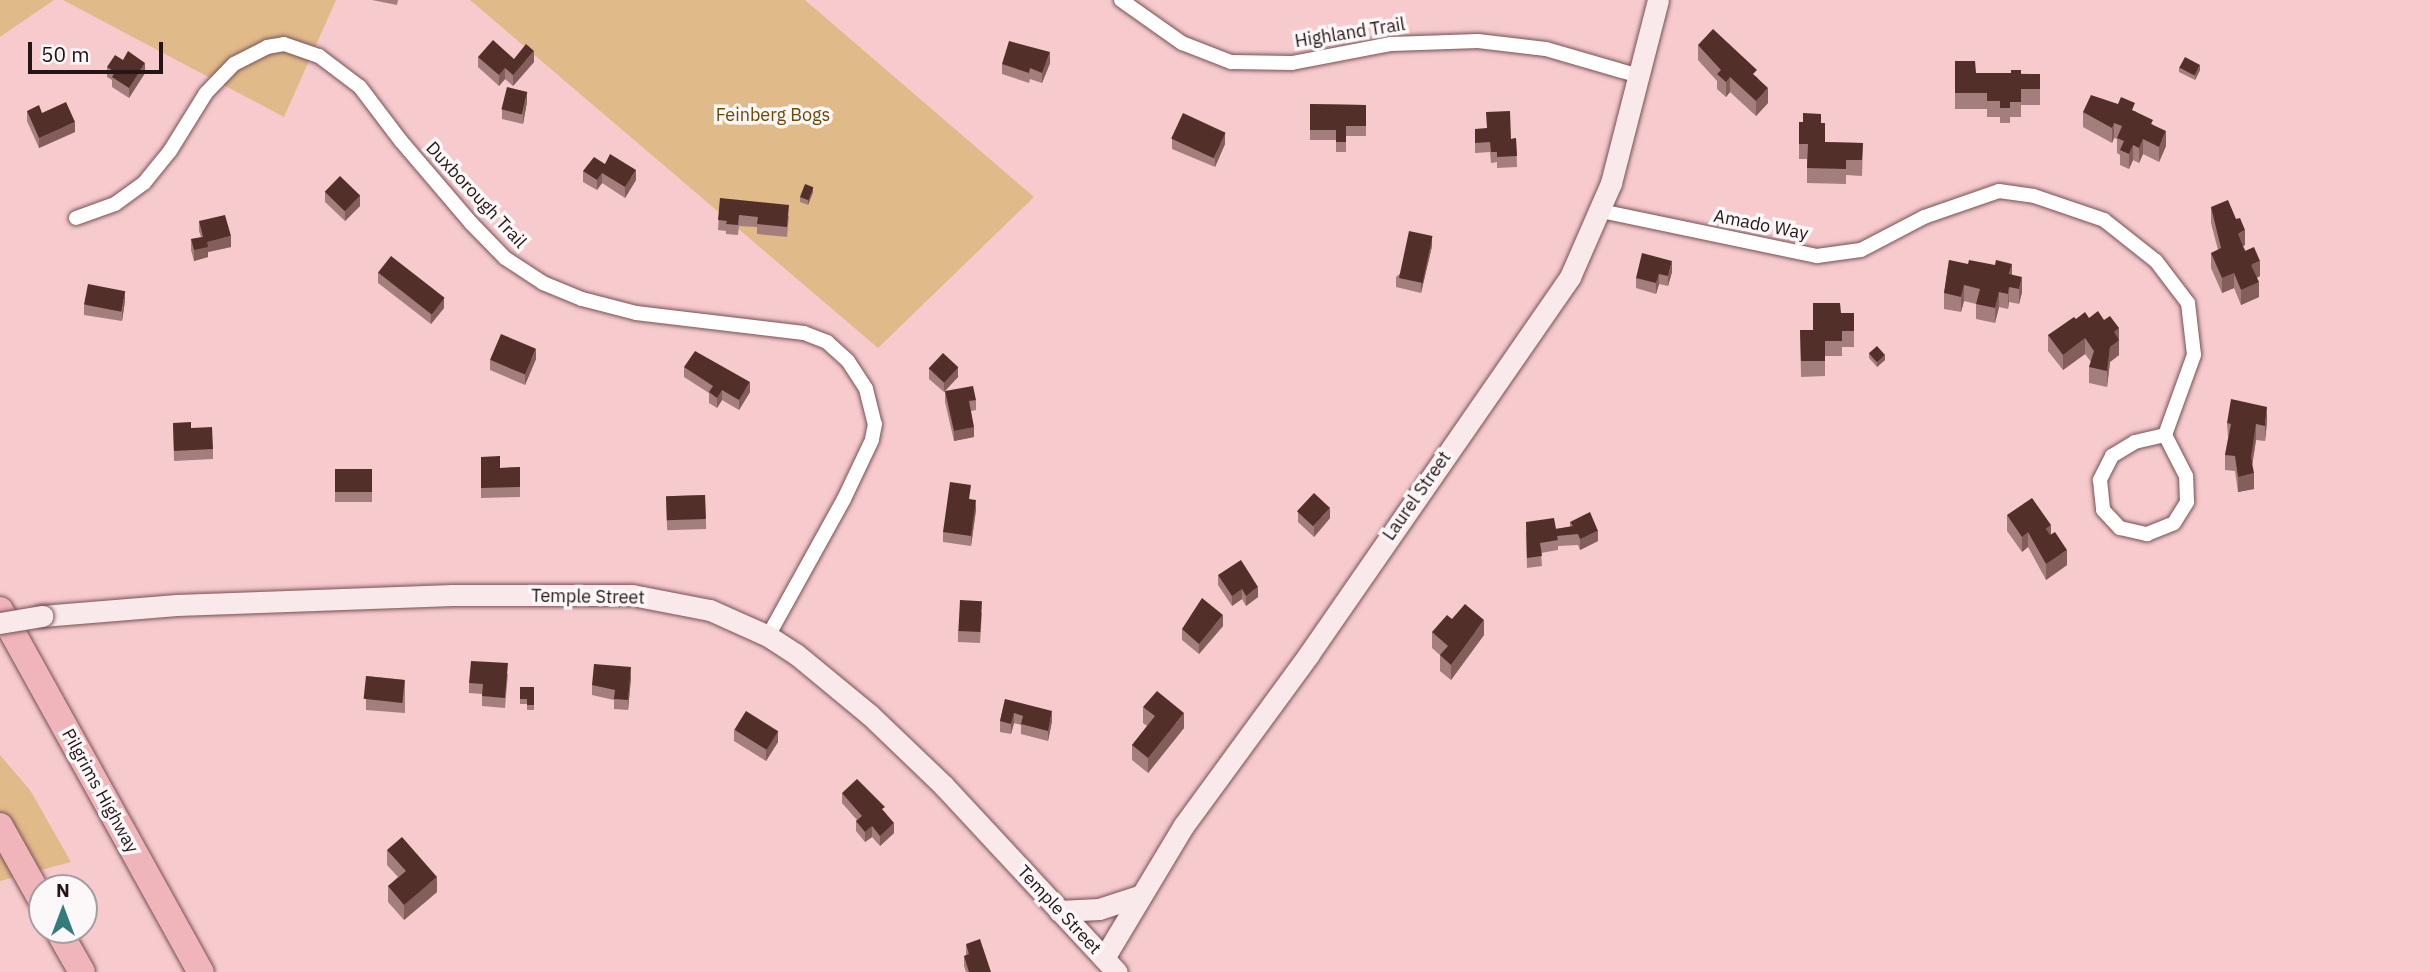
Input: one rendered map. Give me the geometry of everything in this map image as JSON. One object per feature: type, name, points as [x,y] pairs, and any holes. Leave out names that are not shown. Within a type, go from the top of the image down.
[{"type":"highway","name":"Pilgrims Highway","points":[[0,610],[201,972]]},
{"type":"highway","points":[[0,826],[28,876]]},
{"type":"highway","points":[[66,944],[82,972]]},
{"type":"main road","name":"Laurel Street","points":[[1110,965],[1139,896],[1184,825],[1309,654],[1475,412],[1554,303],[1581,257],[1601,211],[1622,148],[1658,0]]},
{"type":"main road","name":"Temple Street","points":[[0,623],[42,616],[198,604],[453,595],[602,594],[684,603],[730,617],[768,636],[813,667],[907,749],[1110,965]]},
{"type":"main road","points":[[1059,911],[1099,909],[1139,896]]},
{"type":"street","name":"Highland Trail","points":[[1121,0],[1182,43],[1231,62],[1292,62],[1391,44],[1478,41],[1546,49],[1639,76]]},
{"type":"street","name":"Duxborough Trail","points":[[76,218],[115,204],[144,183],[170,151],[206,93],[234,64],[267,47],[284,44],[319,56],[360,87],[401,141],[471,223],[505,258],[543,284],[582,299],[636,313],[804,333],[827,342],[848,361],[866,389],[872,406],[873,432],[844,499],[768,636]]},
{"type":"street","name":"Amado Way","points":[[1601,211],[1817,256],[1861,250],[1924,217],[1999,191],[2034,196],[2104,220],[2156,261],[2188,303],[2194,355],[2165,435]]},
{"type":"street","points":[[2165,435],[2186,476],[2188,502],[2174,523],[2147,534],[2120,528],[2103,510],[2100,480],[2112,456],[2135,442],[2165,435]]},
{"type":"green space","points":[[0,0],[54,0],[0,37]]},
{"type":"green space","points":[[63,0],[336,0],[284,117]]},
{"type":"green space","name":"Feinberg Bogs","points":[[470,0],[805,0],[1034,197],[878,348]]},
{"type":"green space","points":[[0,755],[30,790],[71,862],[0,881]]},
{"type":"building","points":[[1713,29],[1757,70],[1753,74],[1768,88],[1756,101],[1730,77],[1726,82],[1717,74],[1721,70],[1698,45]]},
{"type":"building","points":[[493,40],[514,59],[526,44],[534,51],[513,75],[505,68],[499,75],[478,57]]},
{"type":"building","points":[[1009,41],[1050,52],[1042,73],[1030,68],[1029,73],[1002,64]]},
{"type":"building","points":[[128,51],[145,63],[129,88],[112,77],[115,72],[107,67],[115,55],[123,60]]},
{"type":"building","points":[[2185,57],[2200,65],[2194,76],[2179,68]]},
{"type":"building","points":[[1955,61],[1975,61],[1976,73],[2011,73],[2011,70],[2021,70],[2021,74],[2040,74],[2040,89],[2021,89],[2021,102],[2010,102],[2010,108],[2000,108],[2000,101],[1987,101],[1987,93],[1955,93]]},
{"type":"building","points":[[507,87],[527,92],[522,114],[501,109]]},
{"type":"building","points":[[2091,95],[2118,104],[2121,97],[2135,103],[2132,110],[2153,120],[2151,124],[2166,131],[2159,147],[2143,139],[2139,148],[2133,145],[2129,154],[2120,150],[2124,141],[2117,138],[2122,126],[2114,123],[2112,128],[2083,112]]},
{"type":"building","points":[[66,102],[75,122],[39,138],[27,111],[39,105],[42,113]]},
{"type":"building","points":[[1310,104],[1366,105],[1366,126],[1346,126],[1346,142],[1336,142],[1336,130],[1310,130]]},
{"type":"building","points":[[1510,111],[1511,139],[1516,138],[1517,156],[1497,157],[1497,152],[1491,152],[1490,142],[1475,143],[1475,129],[1487,128],[1486,112]]},
{"type":"building","points":[[1183,113],[1226,133],[1214,158],[1171,138]]},
{"type":"building","points":[[1803,113],[1821,114],[1821,123],[1825,123],[1825,142],[1863,143],[1862,160],[1846,160],[1846,169],[1807,168],[1808,144],[1799,144],[1799,122],[1803,122]]},
{"type":"building","points":[[610,154],[636,170],[625,187],[602,173],[597,180],[583,171],[594,157],[605,164]]},
{"type":"building","points":[[340,176],[360,195],[345,211],[325,192]]},
{"type":"building","points":[[805,184],[813,187],[808,200],[800,197]]},
{"type":"building","points":[[720,198],[789,205],[787,227],[757,224],[758,217],[739,215],[738,225],[726,224],[727,221],[718,220]]},
{"type":"building","points":[[2228,200],[2236,219],[2240,218],[2245,230],[2238,234],[2245,251],[2254,247],[2260,261],[2251,265],[2259,282],[2241,290],[2234,273],[2222,278],[2211,253],[2221,248],[2211,207]]},
{"type":"building","points":[[225,215],[231,236],[207,242],[208,247],[194,250],[191,239],[203,237],[199,221]]},
{"type":"building","points":[[1409,231],[1432,236],[1422,283],[1399,278]]},
{"type":"building","points":[[1642,253],[1672,261],[1668,276],[1659,274],[1656,283],[1636,278]]},
{"type":"building","points":[[391,256],[445,298],[432,314],[378,273]]},
{"type":"building","points":[[1949,260],[1968,264],[1969,260],[1995,265],[1996,260],[2012,264],[2009,274],[2022,277],[2019,289],[2009,287],[2008,294],[1999,292],[1995,308],[1976,304],[1980,289],[1964,285],[1961,297],[1944,293]]},
{"type":"building","points":[[88,284],[125,291],[121,312],[84,305]]},
{"type":"building","points":[[1813,303],[1840,303],[1841,313],[1854,313],[1854,331],[1842,331],[1842,341],[1825,341],[1825,361],[1801,361],[1800,330],[1813,330]]},
{"type":"building","points":[[2098,311],[2104,320],[2110,316],[2119,328],[2114,332],[2119,340],[2110,347],[2107,371],[2089,367],[2094,351],[2085,338],[2063,355],[2048,335],[2074,317],[2076,319],[2085,312],[2089,318]]},
{"type":"building","points":[[501,334],[536,349],[525,375],[490,360]]},
{"type":"building","points":[[1877,346],[1885,355],[1877,362],[1869,353]]},
{"type":"building","points":[[695,351],[750,382],[739,400],[722,390],[717,398],[709,392],[713,386],[684,367]]},
{"type":"building","points":[[943,353],[958,367],[944,383],[929,368]]},
{"type":"building","points":[[973,386],[976,400],[969,401],[974,427],[954,431],[945,391]]},
{"type":"building","points":[[2231,399],[2267,407],[2265,426],[2256,424],[2251,458],[2254,473],[2238,477],[2235,456],[2225,455],[2231,424],[2227,423]]},
{"type":"building","points":[[191,422],[191,428],[212,427],[213,449],[174,451],[173,423]]},
{"type":"building","points":[[500,456],[500,468],[520,467],[520,487],[481,488],[481,457]]},
{"type":"building","points":[[335,469],[372,469],[372,492],[335,492]]},
{"type":"building","points":[[950,482],[971,485],[969,499],[976,500],[971,536],[943,532]]},
{"type":"building","points":[[1314,493],[1330,508],[1313,526],[1297,511]]},
{"type":"building","points":[[705,495],[706,519],[667,520],[666,496]]},
{"type":"building","points":[[2032,498],[2051,525],[2046,529],[2050,535],[2055,532],[2067,550],[2046,564],[2028,532],[2022,537],[2007,515]]},
{"type":"building","points":[[1590,512],[1598,531],[1580,539],[1578,534],[1557,536],[1558,540],[1540,543],[1542,556],[1527,558],[1526,522],[1554,518],[1556,529],[1573,526],[1570,522]]},
{"type":"building","points":[[1241,560],[1258,587],[1246,596],[1242,589],[1232,596],[1218,575]]},
{"type":"building","points":[[1202,598],[1223,615],[1199,644],[1182,629]]},
{"type":"building","points":[[960,600],[982,601],[980,632],[958,631]]},
{"type":"building","points":[[1465,604],[1484,620],[1451,665],[1440,655],[1448,646],[1432,632],[1447,615],[1452,619]]},
{"type":"building","points":[[471,661],[508,663],[505,698],[482,696],[483,684],[469,683]]},
{"type":"building","points":[[594,664],[631,667],[628,700],[614,699],[615,690],[592,685]]},
{"type":"building","points":[[366,676],[405,680],[402,703],[364,699]]},
{"type":"building","points":[[520,687],[534,687],[534,705],[527,705],[527,699],[520,699]]},
{"type":"building","points":[[1157,691],[1184,713],[1148,758],[1132,745],[1155,716],[1143,707]]},
{"type":"building","points":[[1005,699],[1052,711],[1048,731],[1021,724],[1023,716],[1014,713],[1011,724],[1000,721]]},
{"type":"building","points":[[746,711],[778,731],[767,750],[734,730]]},
{"type":"building","points":[[857,779],[885,807],[882,809],[894,823],[880,836],[872,826],[865,832],[856,821],[862,816],[842,793]]},
{"type":"building","points":[[402,837],[437,877],[404,905],[388,886],[406,871],[387,850]]},
{"type":"building","points":[[980,939],[991,972],[969,972],[964,956],[969,954],[966,944]]}]
